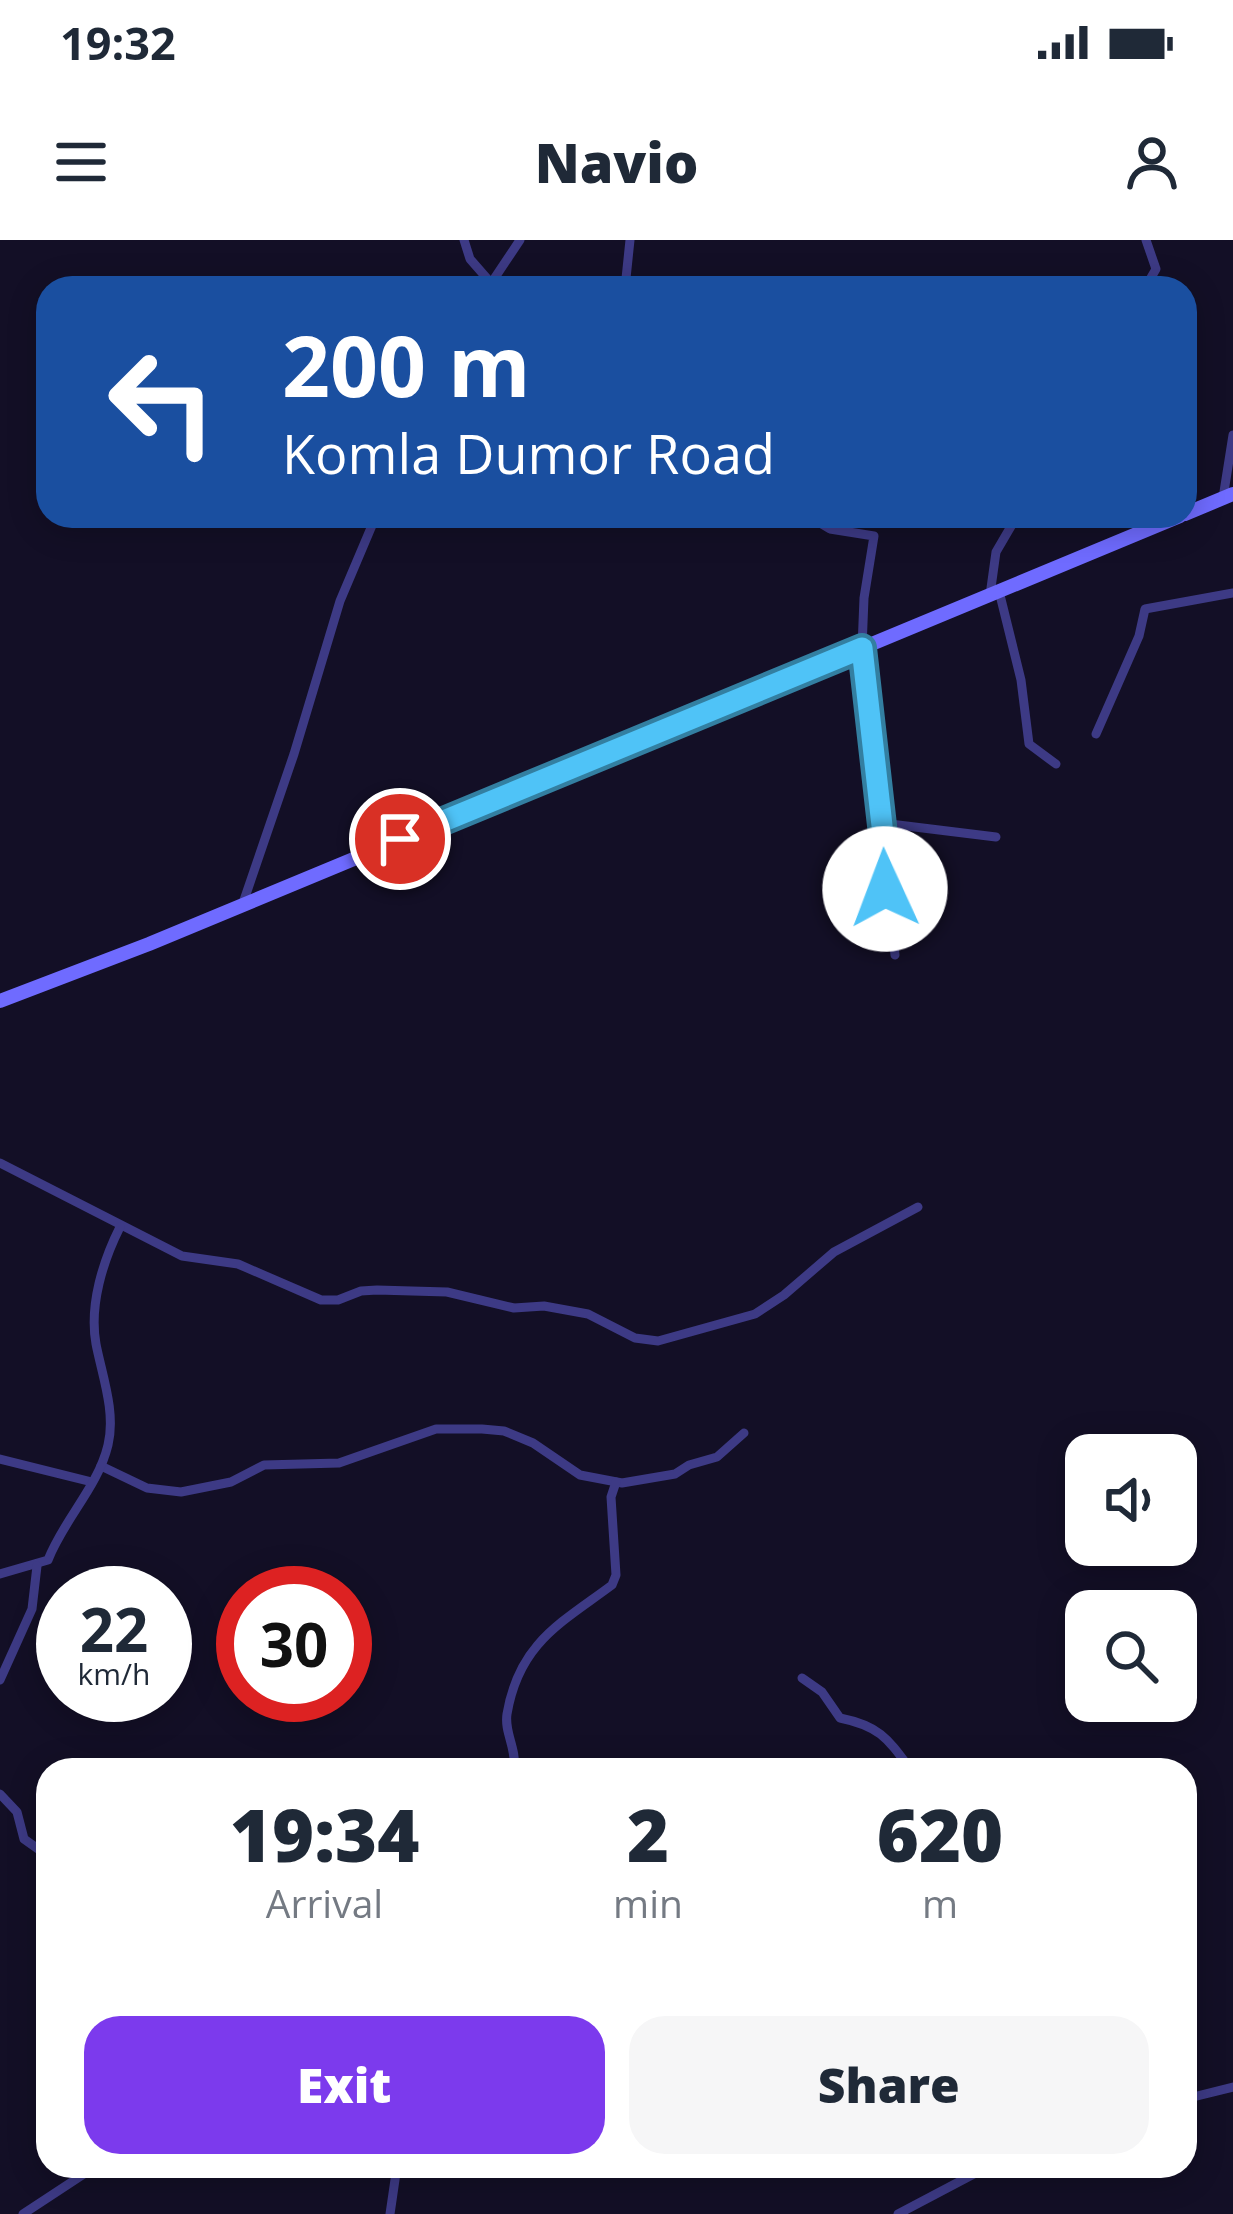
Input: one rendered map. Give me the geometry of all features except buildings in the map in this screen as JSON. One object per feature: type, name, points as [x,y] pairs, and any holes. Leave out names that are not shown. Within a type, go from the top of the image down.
[{"type":"street","points":[[464,240],[482,276]]},
{"type":"street","points":[[496,276],[520,240]]},
{"type":"street","points":[[626,276],[630,240]]},
{"type":"street","points":[[1146,240],[1156,269],[1152,276]]},
{"type":"street","points":[[1197,509],[1228,496],[1233,435]]},
{"type":"street","points":[[242,905],[340,601],[371,528]]},
{"type":"street","points":[[828,528],[874,536],[862,648],[895,955]]},
{"type":"street","points":[[1010,528],[996,552],[994,593],[1021,680],[1028,744],[1055,764]]},
{"type":"street","points":[[0,1001],[1152,528]]},
{"type":"street","points":[[1096,734],[1145,609],[1233,593]]},
{"type":"street","points":[[882,823],[996,837]]},
{"type":"street","points":[[0,1163],[182,1256],[238,1264],[322,1300],[377,1290],[447,1292],[514,1308],[544,1306],[588,1314],[635,1338],[658,1341],[754,1314],[835,1252],[918,1207]]},
{"type":"street","points":[[37,1566],[48,1560],[92,1483],[110,1431],[94,1337],[102,1268],[120,1227]]},
{"type":"street","points":[[101,1466],[147,1488],[181,1492],[231,1482],[264,1466],[339,1463],[436,1429],[482,1429],[504,1431],[533,1443],[580,1475],[616,1482],[675,1474],[717,1456],[744,1433]]},
{"type":"street","points":[[0,1459],[92,1483]]},
{"type":"street","points":[[515,1758],[507,1716],[520,1676],[549,1628],[612,1585],[616,1575],[611,1497],[616,1482]]},
{"type":"street","points":[[0,1574],[36,1566]]},
{"type":"street","points":[[0,1680],[32,1609],[36,1575]]},
{"type":"street","points":[[802,1678],[822,1692],[840,1718],[867,1724],[897,1746],[904,1758]]},
{"type":"street","points":[[0,1794],[17,1812],[24,1839],[36,1848]]},
{"type":"street","points":[[1197,2096],[1233,2087]]},
{"type":"street","points":[[23,2214],[78,2178]]},
{"type":"street","points":[[390,2214],[395,2178]]},
{"type":"street","points":[[898,2214],[966,2178]]},
{"type":"route","points":[[400,839],[862,648],[886,861],[885,889]]}]
